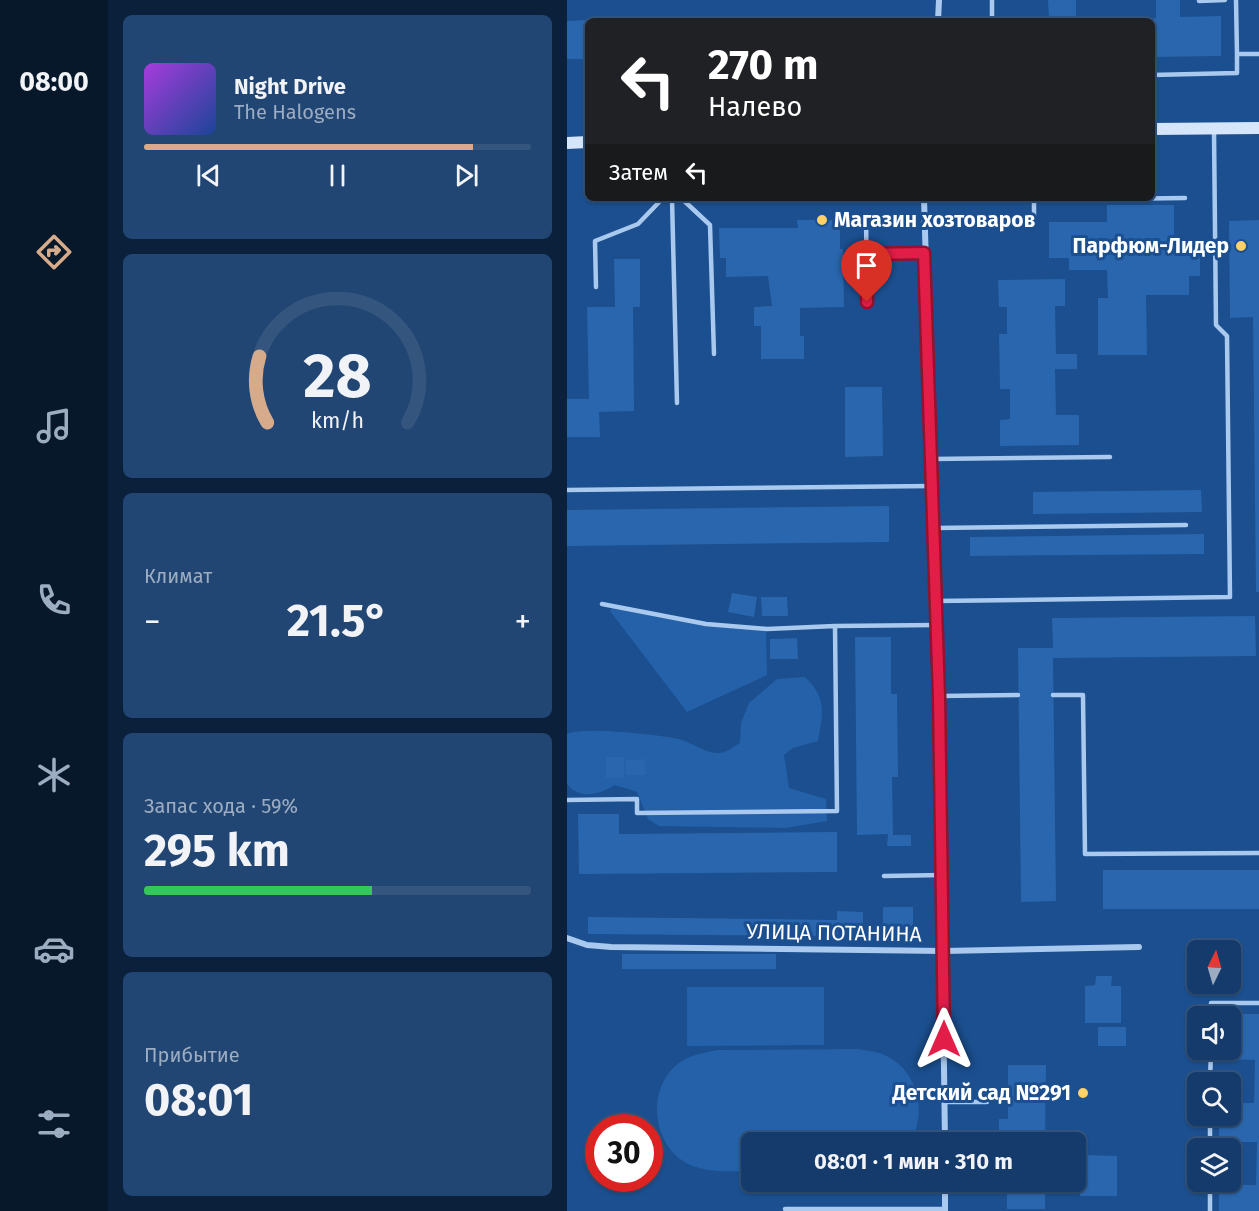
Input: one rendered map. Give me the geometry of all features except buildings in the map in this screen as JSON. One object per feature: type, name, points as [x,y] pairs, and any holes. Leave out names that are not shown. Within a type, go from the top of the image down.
[{"type":"main road","points":[[1155,129],[1259,128]]},
{"type":"main road","points":[[567,142],[585,142]]},
{"type":"street","points":[[938,18],[939,0]]},
{"type":"street","points":[[924,201],[939,696],[945,1132]]},
{"type":"street","name":"УЛИЦА ПОТАНИНА","points":[[567,938],[588,945],[611,947],[944,951],[1139,947]]},
{"type":"street","points":[[945,1192],[945,1210]]},
{"type":"lane","points":[[992,0],[992,18]]},
{"type":"lane","points":[[1199,0],[1225,0]]},
{"type":"lane","points":[[1155,75],[1237,73],[1236,0]]},
{"type":"lane","points":[[1237,54],[1259,54]]},
{"type":"lane","points":[[936,601],[1230,597],[1227,336],[1216,325],[1214,128]]},
{"type":"lane","points":[[1155,198],[1185,198]]},
{"type":"lane","points":[[596,287],[595,241],[638,224],[660,201]]},
{"type":"lane","points":[[672,201],[677,403]]},
{"type":"lane","points":[[684,201],[710,225],[714,354]]},
{"type":"lane","points":[[923,223],[1034,222],[1034,201]]},
{"type":"lane","points":[[867,216],[867,302]]},
{"type":"lane","points":[[867,254],[924,253]]},
{"type":"lane","points":[[931,459],[1110,457]]},
{"type":"lane","points":[[567,490],[932,486]]},
{"type":"lane","points":[[933,528],[1187,525]]},
{"type":"lane","points":[[602,604],[706,624],[767,629],[937,624]]},
{"type":"lane","points":[[567,800],[637,799],[637,813],[837,811],[835,626]]},
{"type":"lane","points":[[939,696],[1018,695]]},
{"type":"lane","points":[[1053,695],[1083,695],[1085,854],[1259,853]]},
{"type":"lane","points":[[884,876],[943,875]]},
{"type":"lane","points":[[1211,1006],[1211,1003],[1259,1003]]},
{"type":"lane","points":[[944,1102],[987,1102]]},
{"type":"lane","points":[[1210,1192],[1210,1211]]},
{"type":"lane","points":[[785,1209],[945,1210]]},
{"type":"shaded area","points":[[612,608],[766,631],[767,675],[687,712],[610,611]]},
{"type":"shaded area","points":[[805,677],[820,699],[821,722],[818,741],[793,748],[784,755],[789,788],[826,799],[827,821],[786,828],[659,826],[648,819],[637,792],[615,785],[597,793],[584,794],[578,793],[567,784],[567,734],[604,731],[656,735],[679,739],[709,752],[722,753],[740,743],[741,723],[749,703],[777,679]]},
{"type":"shaded area","points":[[687,987],[824,987],[824,1045],[687,1046]]},
{"type":"shaded area","points":[[859,1049],[879,1053],[894,1061],[912,1080],[919,1105],[915,1131],[741,1132],[741,1171],[696,1167],[682,1160],[663,1138],[663,1114],[657,1114],[659,1093],[665,1079],[679,1063],[717,1050]]},
{"type":"place","name":"Магазин хозтоваров","points":[[822,220]]},
{"type":"place","name":"Парфюм-Лидер","points":[[1241,246]]},
{"type":"place","name":"Детский сад №291","points":[[1083,1093]]},
{"type":"route","points":[[867,302],[867,254],[924,253],[939,696],[944,1039]]}]
